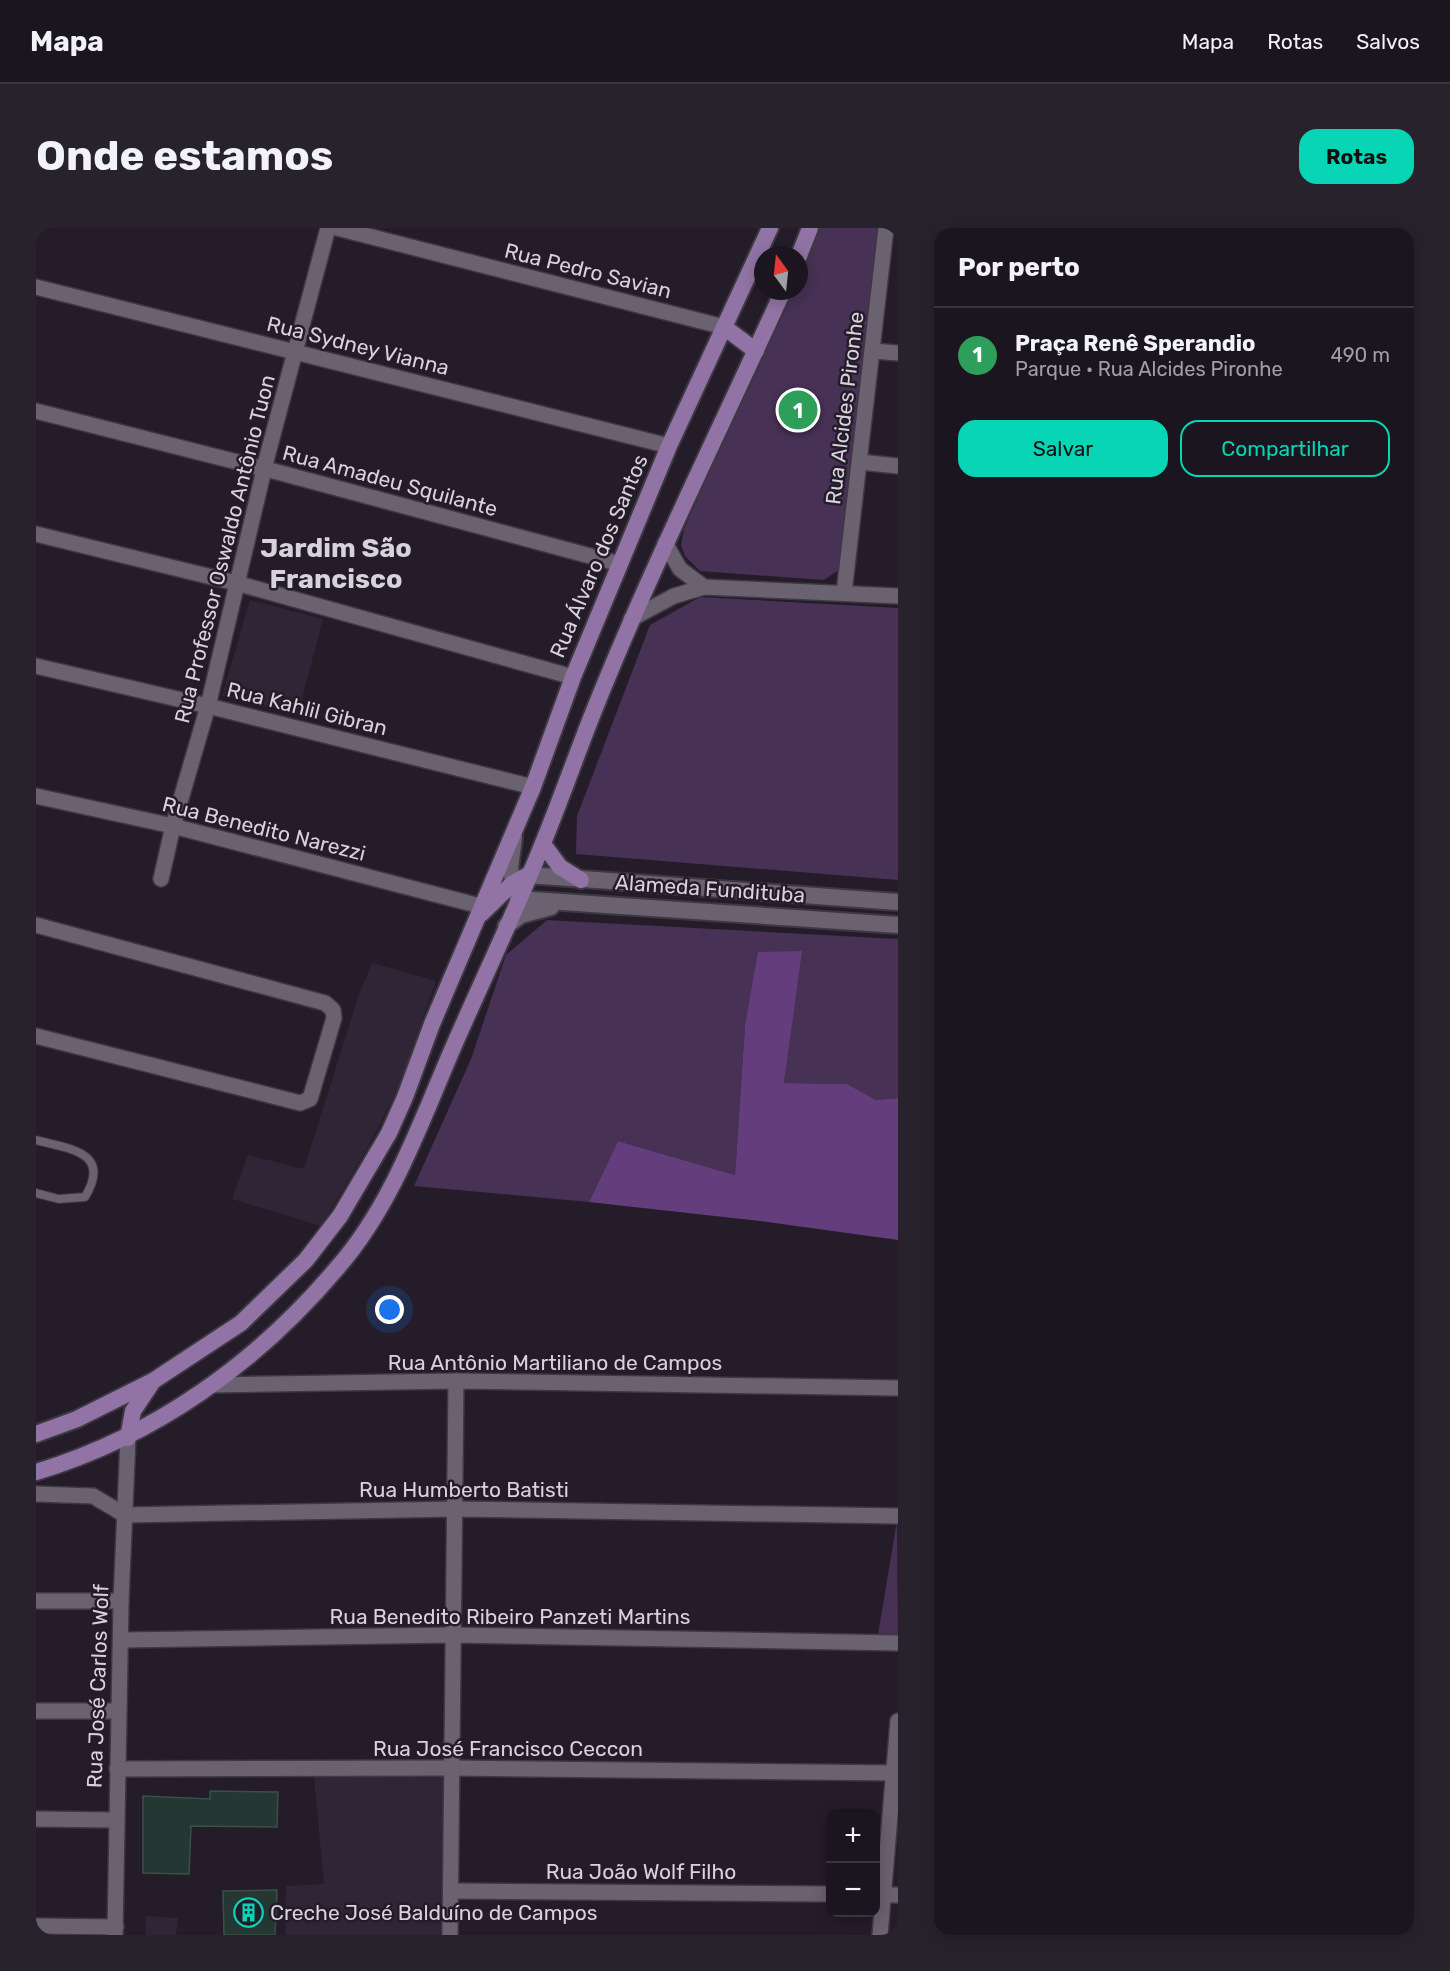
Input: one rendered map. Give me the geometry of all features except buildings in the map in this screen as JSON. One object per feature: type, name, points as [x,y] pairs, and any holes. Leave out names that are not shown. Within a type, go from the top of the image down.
[{"type":"main road","name":"Rua Álvaro dos Santos","points":[[36,1434],[77,1419],[153,1381],[241,1323],[306,1260],[340,1216],[389,1133],[405,1097],[473,922],[533,787],[573,677],[669,446],[770,228]]},
{"type":"main road","points":[[802,246],[806,229]]},
{"type":"main road","points":[[36,1472],[128,1438],[213,1385],[257,1351],[340,1266],[384,1200],[431,1106],[543,844],[631,619],[779,300]]},
{"type":"main road","points":[[724,327],[756,351]]},
{"type":"main road","points":[[515,828],[510,868],[518,900]]},
{"type":"main road","points":[[543,844],[560,867],[581,880]]},
{"type":"main road","points":[[473,922],[513,883],[528,875]]},
{"type":"main road","name":"Alameda Fundituba","points":[[528,875],[898,902]]},
{"type":"main road","name":"Alameda Fundituba","points":[[518,900],[898,925]]},
{"type":"main road","points":[[506,926],[521,915],[540,908],[592,904]]},
{"type":"main road","points":[[405,1097],[431,1106]]},
{"type":"main road","points":[[128,1438],[133,1411],[153,1381]]},
{"type":"street","name":"Rua Professor Oswaldo Antônio Tuon","points":[[160,879],[172,826],[208,706],[236,583],[328,228]]},
{"type":"street","name":"Rua Pedro Savian","points":[[337,228],[724,327]]},
{"type":"street","name":"Rua Alcides Pironhe","points":[[844,593],[873,351],[890,232]]},
{"type":"street","name":"Rua Sydney Vianna","points":[[36,287],[669,446]]},
{"type":"street","points":[[873,351],[898,353]]},
{"type":"street","name":"Rua Amadeu Squilante","points":[[36,411],[265,469],[620,564]]},
{"type":"street","points":[[860,462],[898,466]]},
{"type":"street","points":[[36,534],[236,583],[573,677]]},
{"type":"street","points":[[665,543],[680,568],[704,586]]},
{"type":"street","points":[[631,619],[674,596],[704,586],[898,596]]},
{"type":"street","name":"Rua Kahlil Gibran","points":[[36,666],[208,706],[533,787]]},
{"type":"street","name":"Rua Benedito Narezzi","points":[[36,796],[172,826],[480,906]]},
{"type":"street","points":[[36,925],[325,1003],[333,1010],[334,1018],[310,1099],[300,1102],[36,1036]]},
{"type":"street","points":[[450,1935],[456,1381]]},
{"type":"street","name":"Rua Antônio Martiliano de Campos","points":[[213,1385],[456,1381],[898,1388]]},
{"type":"street","name":"Rua José Carlos Wolf","points":[[115,1931],[118,1712],[128,1438]]},
{"type":"street","points":[[36,1494],[93,1496],[125,1515]]},
{"type":"street","name":"Rua Humberto Batisti","points":[[125,1515],[455,1509],[898,1516]]},
{"type":"street","points":[[36,1601],[121,1601]]},
{"type":"street","name":"Rua Benedito Ribeiro Panzeti Martins","points":[[121,1640],[453,1635],[898,1643]]},
{"type":"street","points":[[36,1711],[118,1712]]},
{"type":"street","points":[[880,1935],[898,1721]]},
{"type":"street","name":"Rua José Francisco Ceccon","points":[[117,1769],[452,1768],[895,1773]]},
{"type":"street","points":[[36,1819],[116,1820]]},
{"type":"street","name":"Rua João Wolf Filho","points":[[451,1891],[826,1894]]},
{"type":"street","points":[[36,1926],[115,1931]]},
{"type":"lane","points":[[36,1140],[86,1155],[94,1167],[93,1184],[85,1197],[59,1199],[36,1193]]},
{"type":"shaded area","points":[[817,228],[880,228],[843,567],[824,580],[700,571],[685,556],[681,545],[684,529],[785,300],[808,300],[808,248]]},
{"type":"shaded area","points":[[700,597],[898,608],[898,880],[576,854],[577,816],[650,625]]},
{"type":"shaded area","points":[[250,600],[323,619],[298,714],[222,696]]},
{"type":"shaded area","points":[[547,920],[898,939],[898,1098],[876,1100],[847,1084],[784,1083],[794,1004],[759,952],[745,1025],[735,1175],[618,1141],[589,1202],[414,1186],[471,1059],[506,955]]},
{"type":"shaded area","points":[[802,951],[784,1083],[847,1084],[876,1100],[898,1098],[898,1240],[760,1221],[589,1202],[618,1141],[735,1175],[745,1025],[758,952]]},
{"type":"shaded area","points":[[372,963],[436,981],[399,1087],[367,1149],[321,1226],[232,1199],[248,1155],[304,1169],[358,997]]},
{"type":"shaded area","points":[[897,1521],[898,1641],[877,1641]]},
{"type":"shaded area","points":[[445,1775],[443,1935],[285,1935],[286,1886],[324,1884],[314,1777]]},
{"type":"shaded area","points":[[146,1916],[178,1918],[176,1935],[146,1935]]},
{"type":"place","name":"Praça Renê Sperandio","points":[[798,410]]},
{"type":"place","name":"Creche José Balduíno de Campos","points":[[249,1913]]},
{"type":"district","name":"Jardim São Francisco","points":[[336,564]]}]
